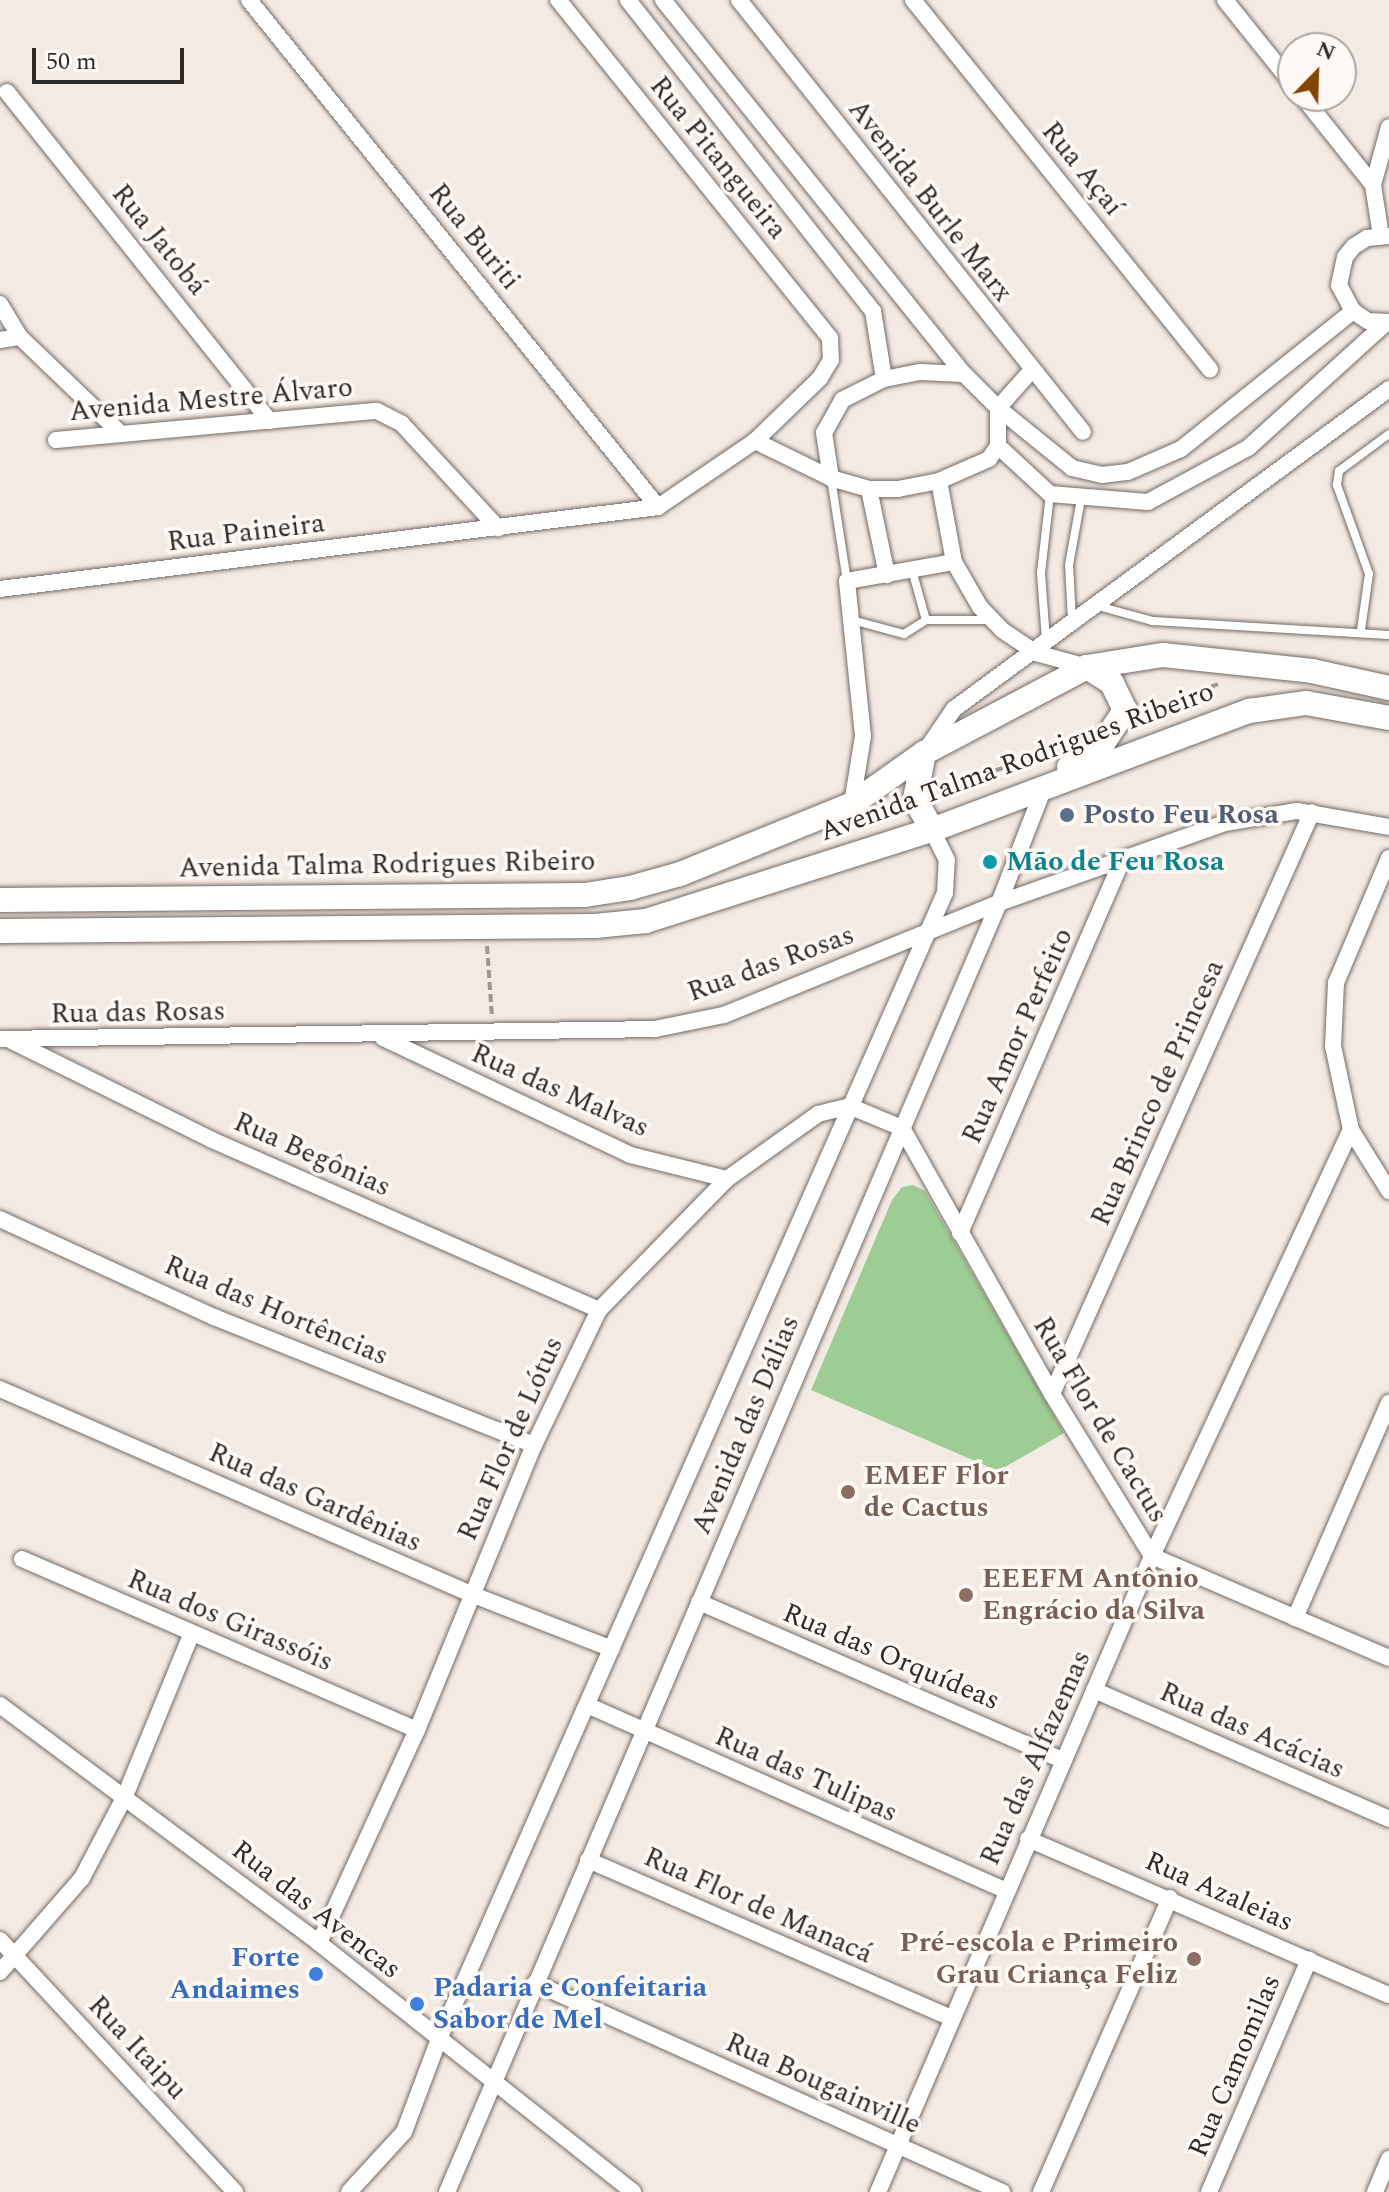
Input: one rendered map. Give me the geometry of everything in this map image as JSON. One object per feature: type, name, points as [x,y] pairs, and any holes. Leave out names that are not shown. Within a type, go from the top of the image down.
[{"type":"main road","name":"Avenida Talma Rodrigues Ribeiro","points":[[0,900],[585,895],[680,874],[852,804],[924,753],[1087,667],[1163,655],[1312,671],[1389,688]]},
{"type":"main road","points":[[1045,785],[1103,743],[1125,710],[1112,683],[1087,667]]},
{"type":"main road","name":"Avenida Talma Rodrigues Ribeiro","points":[[0,931],[485,927],[646,921],[932,830],[1045,785],[1249,711],[1306,703],[1389,718]]},
{"type":"main road","points":[[924,753],[915,799],[932,830]]},
{"type":"street","name":"Rua Buriti","points":[[249,0],[658,507]]},
{"type":"street","name":"Rua Pitangueira","points":[[558,0],[830,338],[833,351],[820,378],[755,441]]},
{"type":"street","points":[[628,0],[873,311],[884,379]]},
{"type":"street","points":[[663,0],[964,374],[998,408],[1072,468],[1102,475],[1128,472],[1181,449],[1353,311]]},
{"type":"street","name":"Avenida Burle Marx","points":[[739,0],[1031,371],[1083,432]]},
{"type":"street","name":"Rua Açaí","points":[[913,0],[1210,370]]},
{"type":"street","points":[[1225,0],[1277,65]]},
{"type":"street","name":"Rua Jatobá","points":[[7,92],[270,421]]},
{"type":"street","points":[[1315,112],[1373,185],[1385,236],[1367,238],[1345,257],[1339,285],[1353,311],[1388,322]]},
{"type":"street","points":[[1373,185],[1389,127]]},
{"type":"street","points":[[0,304],[20,337],[120,433]]},
{"type":"street","points":[[998,446],[1050,494],[1081,499],[1148,502],[1169,495],[1248,448],[1388,322]]},
{"type":"street","points":[[0,340],[20,337]]},
{"type":"street","points":[[498,528],[658,507],[755,441],[795,456],[831,478],[869,489],[939,481],[989,459],[998,446],[998,408],[1031,371]]},
{"type":"street","points":[[795,456],[824,433],[842,400],[884,379],[920,372],[964,374]]},
{"type":"street","points":[[924,753],[954,709],[1041,649],[1389,389]]},
{"type":"street","name":"Avenida Mestre Álvaro","points":[[56,440],[377,411],[402,424],[498,528]]},
{"type":"street","points":[[824,433],[831,478]]},
{"type":"street","points":[[939,481],[954,562],[991,620],[1041,649],[1087,667]]},
{"type":"street","points":[[869,489],[887,575]]},
{"type":"street","name":"Rua Paineira","points":[[0,589],[498,528]]},
{"type":"street","points":[[852,804],[863,736],[847,581],[954,562]]},
{"type":"street","name":"Avenida das Dálias","points":[[447,2192],[999,903],[1045,785]]},
{"type":"street","name":"Rua das Rosas","points":[[4,1039],[655,1029],[724,1015],[999,903],[1225,823],[1312,812],[1389,827]]},
{"type":"street","name":"Rua Brinco de Princesa","points":[[1052,1394],[1312,812]]},
{"type":"street","name":"Avenida das Dálias","points":[[349,2192],[399,2141],[439,2039],[925,935],[948,875],[932,830]]},
{"type":"street","points":[[1389,858],[1336,983],[1333,1046],[1351,1130],[1389,1191]]},
{"type":"street","name":"Rua Amor Perfeito","points":[[960,1233],[1123,859]]},
{"type":"street","name":"Rua das Malvas","points":[[378,1035],[630,1155],[727,1179]]},
{"type":"street","name":"Rua Begônias","points":[[4,1039],[212,1140],[599,1310]]},
{"type":"street","points":[[849,1106],[902,1128]]},
{"type":"street","name":"Rua Flor de Lótus","points":[[319,1943],[417,1730],[534,1445],[599,1310],[727,1179],[818,1114],[849,1106]]},
{"type":"street","name":"Rua Flor de Cactus","points":[[902,1128],[1052,1394],[1152,1556],[1389,1658]]},
{"type":"street","name":"Rua das Alfazemas","points":[[878,2192],[1152,1556],[1351,1130]]},
{"type":"street","name":"Rua das Hortências","points":[[0,1219],[214,1317],[534,1445]]},
{"type":"street","name":"Rua das Gardênias","points":[[0,1389],[471,1594],[612,1649]]},
{"type":"street","points":[[1295,1618],[1389,1403]]},
{"type":"street","name":"Rua dos Girassóis","points":[[22,1559],[417,1730]]},
{"type":"street","name":"Rua das Orquídeas","points":[[699,1602],[1063,1760]]},
{"type":"street","points":[[0,1972],[82,1878],[125,1796],[192,1633]]},
{"type":"street","name":"Rua das Acácias","points":[[1094,1690],[1389,1819]]},
{"type":"street","name":"Rua das Avencas","points":[[0,1705],[319,1943],[633,2192]]},
{"type":"street","name":"Rua das Tulipas","points":[[587,1705],[1006,1891]]},
{"type":"street","name":"Rua Azaleias","points":[[1028,1839],[1389,1995]]},
{"type":"street","name":"Rua Flor de Manacá","points":[[588,1860],[951,2018]]},
{"type":"street","points":[[1041,2192],[1170,1898]]},
{"type":"street","name":"Rua Itaipu","points":[[0,1940],[235,2192]]},
{"type":"street","name":"Rua Camomilas","points":[[1209,2192],[1309,1960]]},
{"type":"street","name":"Rua Bougainville","points":[[535,1983],[1002,2192]]},
{"type":"street","points":[[1375,2192],[1389,2159]]},
{"type":"lane","points":[[1361,630],[1369,574],[1337,485],[1339,471],[1389,434]]},
{"type":"lane","points":[[831,478],[847,581]]},
{"type":"lane","points":[[1041,649],[1041,573],[1050,494]]},
{"type":"lane","points":[[1072,625],[1069,565],[1081,499]]},
{"type":"lane","points":[[912,570],[926,620]]},
{"type":"lane","points":[[1098,606],[1153,621],[1361,630],[1389,635]]},
{"type":"lane","points":[[851,620],[904,634],[926,620],[991,620]]},
{"type":"path","points":[[485,927],[493,1032]]},
{"type":"green space","points":[[913,1185],[925,1191],[1064,1433],[998,1471],[811,1390],[892,1200],[902,1187]]},
{"type":"place","name":"Posto Feu Rosa","points":[[1067,815]]},
{"type":"place","name":"Mão de Feu Rosa","points":[[990,862]]},
{"type":"place","name":"EMEF Flor de Cactus","points":[[848,1492]]},
{"type":"place","name":"EEEFM Antônio Engrácio da Silva","points":[[966,1595]]},
{"type":"place","name":"Pré-escola e Primeiro Grau Criança Feliz","points":[[1194,1959]]},
{"type":"place","name":"Forte Andaimes","points":[[316,1974]]},
{"type":"place","name":"Padaria e Confeitaria Sabor de Mel","points":[[417,2004]]}]
